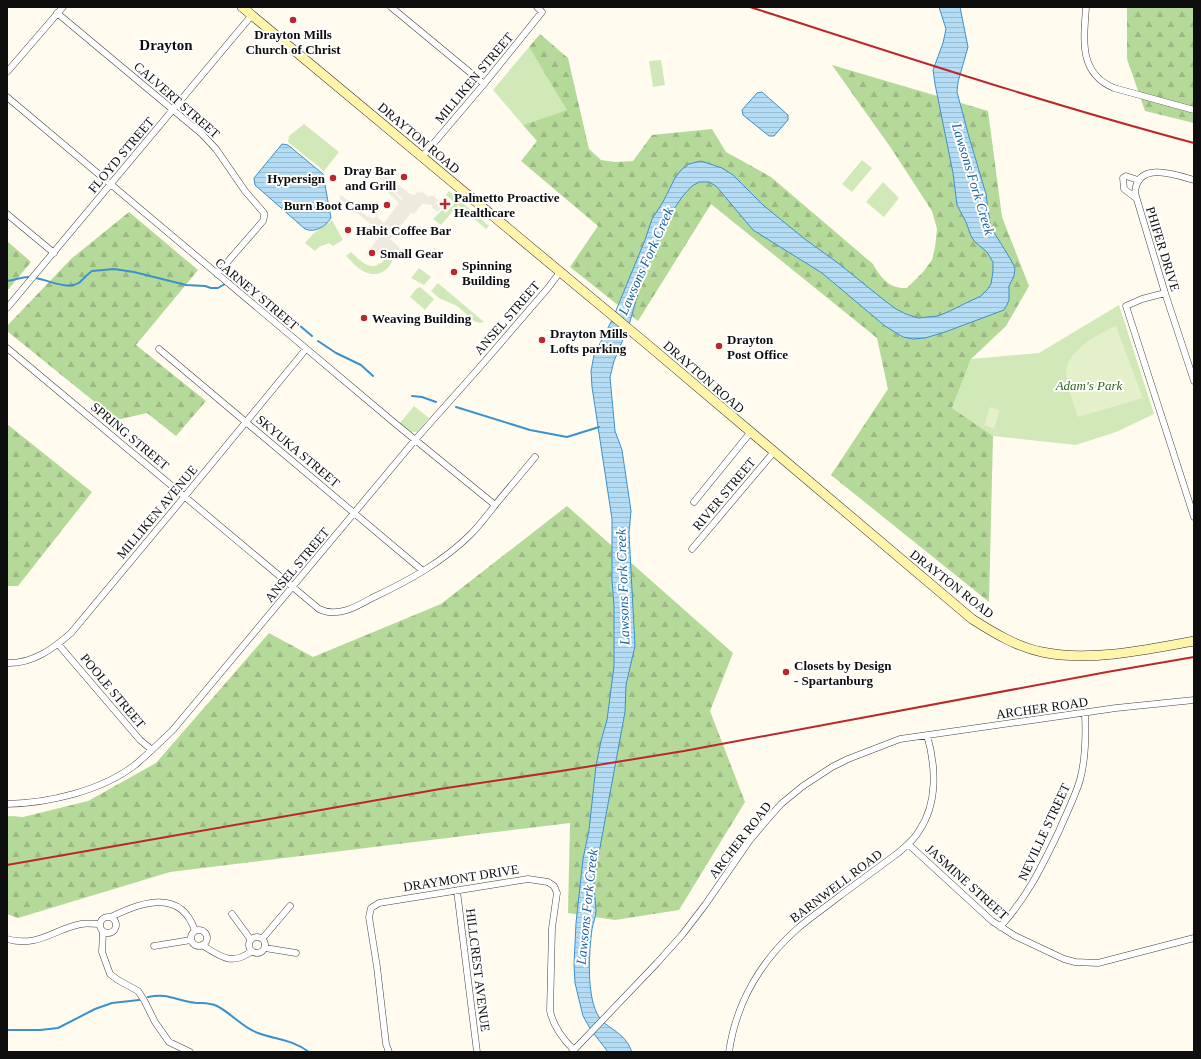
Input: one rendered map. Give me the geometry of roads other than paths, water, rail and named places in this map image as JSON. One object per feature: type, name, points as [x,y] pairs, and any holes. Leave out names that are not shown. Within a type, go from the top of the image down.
[{"type":"main road","name":"DRAYTON ROAD","points":[[242,7],[648,345],[773,453],[972,620],[1007,639],[1040,652],[1051,654],[1097,656],[1158,648],[1194,641]]},
{"type":"street","points":[[7,72],[63,7]]},
{"type":"street","points":[[391,7],[484,84]]},
{"type":"street","name":"MILLIKEN STREET","points":[[422,157],[484,84],[542,12],[537,7]]},
{"type":"street","points":[[1086,7],[1085,49],[1087,62],[1095,75],[1107,85],[1114,88],[1194,110]]},
{"type":"street","name":"CALVERT STREET","points":[[57,13],[209,141],[245,191],[264,213],[263,221],[219,276]]},
{"type":"street","name":"FLOYD STREET","points":[[7,308],[252,15]]},
{"type":"street","name":"CARNEY STREET","points":[[7,97],[306,349],[495,505]]},
{"type":"street","points":[[1136,198],[1124,189],[1123,178],[1126,176],[1138,180],[1143,175],[1151,173],[1168,174],[1194,180]]},
{"type":"street","name":"PHIFER DRIVE","points":[[1138,180],[1135,188],[1136,198],[1165,293],[1193,373],[1194,381]]},
{"type":"street","points":[[7,214],[54,253]]},
{"type":"street","name":"ANSEL STREET","points":[[7,804],[43,802],[80,792],[124,772],[135,765],[172,731],[354,512],[548,288],[560,272]]},
{"type":"street","points":[[1165,293],[1142,299],[1126,306],[1194,517]]},
{"type":"street","name":"SPRING STREET","points":[[7,348],[318,609],[325,612],[333,613],[348,610],[399,586],[459,546],[476,529],[535,457]]},
{"type":"street","name":"SKYUKA STREET","points":[[159,349],[423,571]]},
{"type":"street","name":"MILLIKEN AVENUE","points":[[7,663],[33,659],[58,644],[77,627],[306,349]]},
{"type":"street","points":[[694,502],[750,433]]},
{"type":"street","name":"RIVER STREET","points":[[692,550],[773,453]]},
{"type":"street","name":"POOLE STREET","points":[[58,644],[140,740],[152,750]]},
{"type":"street","name":"ARCHER ROAD","points":[[573,1051],[682,935],[705,906],[750,840],[766,821],[789,797],[817,776],[848,759],[894,741],[1146,704],[1194,700]]},
{"type":"street","name":"NEVILLE STREET","points":[[1000,927],[1021,902],[1038,874],[1076,791],[1083,768],[1086,713]]},
{"type":"street","name":"BARNWELL ROAD","points":[[730,1052],[734,1026],[743,1000],[758,973],[776,949],[813,916],[908,844],[919,832],[926,818],[933,791],[933,763],[927,735]]},
{"type":"street","name":"JASMINE STREET","points":[[908,844],[984,915],[1000,927],[1020,939],[1064,959],[1086,964],[1098,964],[1194,938]]},
{"type":"street","name":"DRAYMONT DRIVE","points":[[389,1052],[386,1044],[377,967],[369,917],[373,906],[379,903],[457,891],[518,879],[545,881],[554,886],[557,893],[552,928],[550,1011],[562,1036],[573,1051]]},
{"type":"street","name":"HILLCREST AVENUE","points":[[457,891],[477,1052]]},
{"type":"street","points":[[190,1052],[169,1042],[155,1022],[138,991],[110,974],[102,952],[103,932],[99,926],[102,919],[132,907],[152,902],[169,904],[178,907],[192,920],[195,931],[193,933],[192,940],[194,944],[202,945],[220,957],[233,960],[252,951]]},
{"type":"street","points":[[262,939],[290,906]]},
{"type":"street","points":[[232,914],[251,940]]},
{"type":"street","points":[[103,932],[109,934],[115,931],[117,924],[111,916]]},
{"type":"street","points":[[7,939],[17,942],[43,939],[62,930],[82,924],[100,924]]},
{"type":"street","points":[[195,931],[199,930],[204,932],[207,937],[205,943],[202,945]]},
{"type":"street","points":[[265,948],[265,944],[262,939],[256,937],[251,940],[249,946],[252,951],[258,953],[265,948],[296,953]]},
{"type":"street","points":[[154,946],[192,940]]},
{"type":"water","name":"Lawsons Fork Creek","points":[[939,7],[960,7],[968,47],[958,82],[957,92],[986,194],[990,224],[1015,268],[1014,276],[1009,286],[1009,300],[1004,310],[925,338],[913,339],[903,337],[885,326],[822,273],[753,230],[716,186],[709,182],[699,182],[692,186],[682,197],[661,233],[642,279],[629,325],[614,361],[610,377],[615,431],[622,450],[631,511],[629,533],[635,646],[626,685],[625,712],[594,880],[596,916],[592,929],[589,962],[592,998],[599,1017],[605,1024],[620,1034],[628,1043],[632,1052],[608,1052],[591,1030],[583,1016],[575,983],[574,964],[576,923],[583,859],[589,830],[596,766],[607,720],[614,666],[612,519],[592,387],[591,371],[594,355],[613,318],[652,219],[681,170],[689,164],[701,161],[722,168],[733,175],[763,205],[806,240],[838,263],[896,309],[906,314],[918,318],[938,316],[981,296],[987,290],[991,284],[993,262],[987,252],[975,242],[971,236],[966,222],[957,205],[953,173],[935,84],[933,70],[943,43],[946,29]]},
{"type":"water","points":[[762,92],[788,115],[788,120],[774,136],[769,136],[743,115],[742,110],[757,93]]},
{"type":"water","points":[[282,144],[288,145],[323,174],[331,218],[326,224],[316,230],[305,229],[255,185],[254,178]]},
{"type":"waterway","points":[[7,281],[29,277],[62,285],[75,285],[92,271],[114,269],[134,272],[186,285],[205,286],[211,288],[218,288],[232,280],[259,291],[312,336]]},
{"type":"waterway","points":[[318,341],[336,353],[361,365],[373,376]]},
{"type":"waterway","points":[[412,396],[422,397],[436,402]]},
{"type":"waterway","points":[[456,407],[530,430],[567,437],[599,427]]},
{"type":"waterway","points":[[148,997],[165,996],[217,1006],[253,1031],[290,1042],[309,1052]]},
{"type":"waterway","points":[[7,1030],[40,1030],[58,1028],[95,1009],[112,1003],[139,1000]]},
{"type":"railway","points":[[750,7],[1026,95],[1194,143]]},
{"type":"railway","points":[[7,865],[440,789],[684,751],[1194,657]]},
{"type":"place","name":"Drayton Mills Church of Christ","points":[[293,20]]},
{"type":"place","name":"Dray Bar and Grill","points":[[404,177]]},
{"type":"place","name":"Hypersign","points":[[333,178]]},
{"type":"place","name":"Palmetto Proactive Healthcare","points":[[445,204]]},
{"type":"place","name":"Burn Boot Camp","points":[[387,205]]},
{"type":"place","name":"Habit Coffee Bar","points":[[348,230]]},
{"type":"place","name":"Small Gear","points":[[372,253]]},
{"type":"place","name":"Spinning Building","points":[[454,272]]},
{"type":"place","name":"Weaving Building","points":[[364,318]]},
{"type":"place","name":"Drayton Mills Lofts parking","points":[[542,340]]},
{"type":"place","name":"Drayton Post Office","points":[[719,346]]},
{"type":"place","name":"Closets by Design - Spartanburg","points":[[786,672]]},
{"type":"district","name":"Drayton","points":[[166,45]]},
{"type":"park label","name":"Adam's Park","points":[[1089,385]]}]
